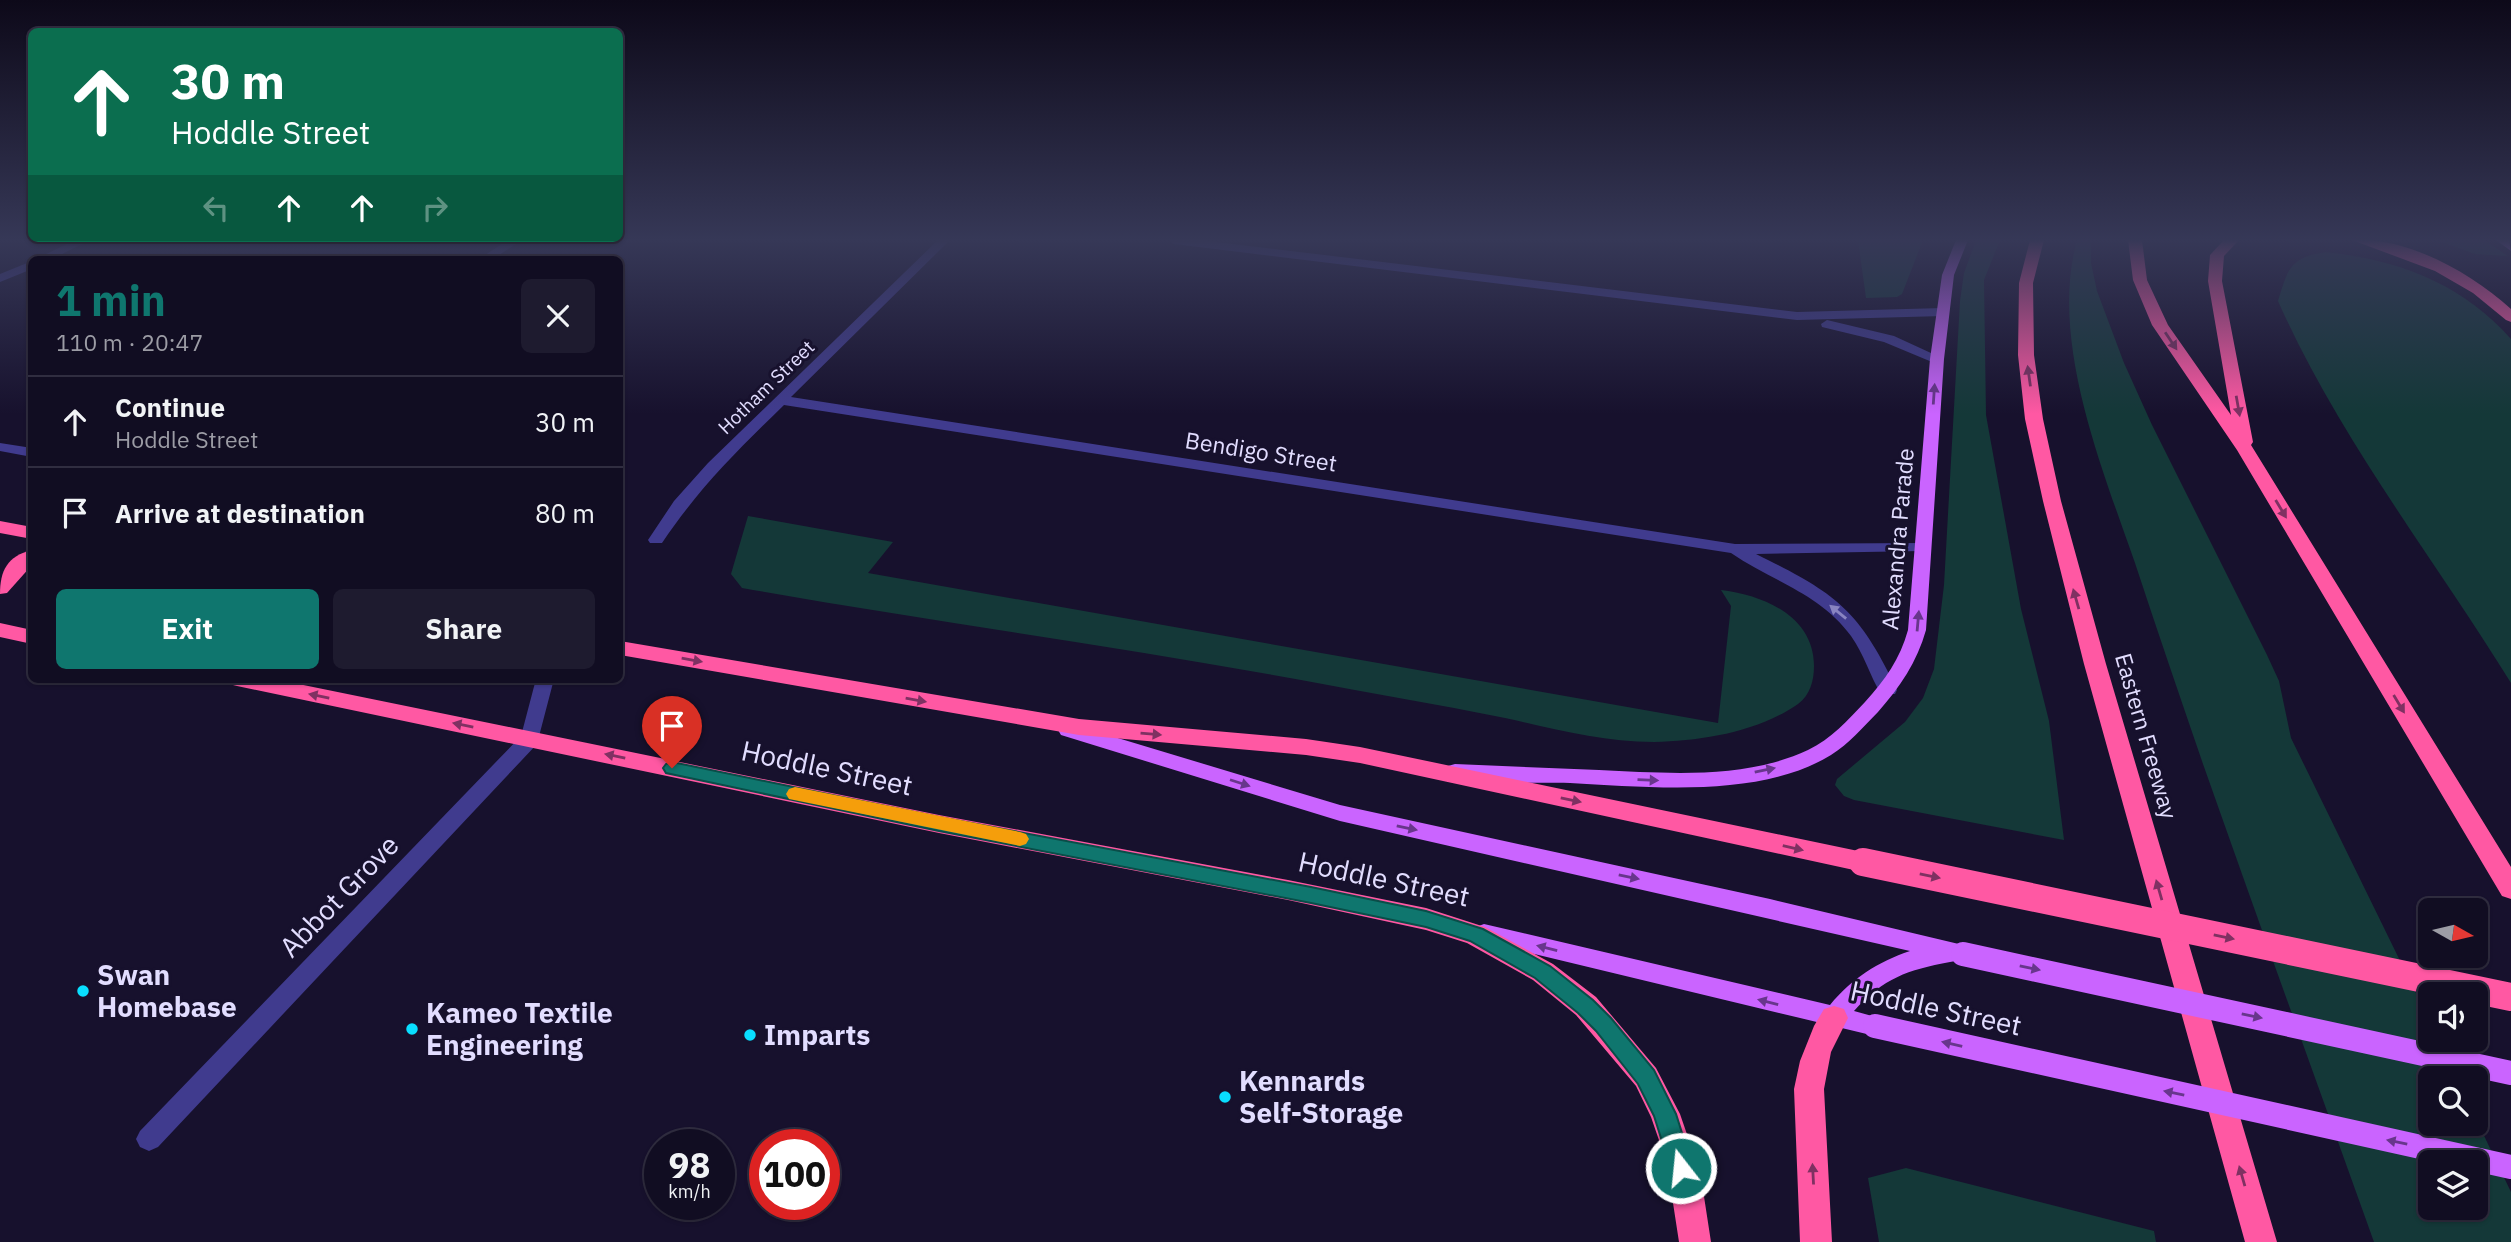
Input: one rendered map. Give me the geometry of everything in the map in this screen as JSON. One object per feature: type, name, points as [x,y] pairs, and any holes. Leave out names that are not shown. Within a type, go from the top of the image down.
[{"type":"highway","name":"Eastern Freeway","points":[[2026,298],[2025,355],[2052,501],[2102,691],[2261,1242]]},
{"type":"highway","points":[[2146,298],[2160,325],[2246,450],[2511,889]]},
{"type":"highway","points":[[2218,298],[2246,450]]},
{"type":"highway","points":[[2488,298],[2511,317]]},
{"type":"highway","points":[[0,527],[28,532]]},
{"type":"highway","points":[[0,588],[20,563],[28,558]]},
{"type":"highway","points":[[0,630],[28,635]]},
{"type":"highway","points":[[623,649],[1034,720],[1115,731],[1306,747],[1433,769],[1863,863],[2511,997]]},
{"type":"highway","name":"Hoddle Street","points":[[257,683],[939,824],[1426,919]]},
{"type":"highway","points":[[1426,919],[1490,941],[1543,972],[1586,1006],[1624,1048],[1646,1077],[1665,1114],[1687,1190],[1695,1242]]},
{"type":"highway","points":[[1816,1242],[1809,1089],[1822,1035],[1834,1018]]},
{"type":"main road","name":"Alexandra Parade","points":[[1433,769],[1656,780],[1760,772],[1800,762],[1818,754],[1847,732],[1888,690],[1912,652],[1917,630],[1937,359],[1945,298]]},
{"type":"main road","points":[[1034,720],[1340,813],[1963,954],[2511,1073]]},
{"type":"main road","name":"Hoddle Street","points":[[1426,919],[1834,1018],[2511,1167]]},
{"type":"main road","points":[[1834,1018],[1872,979],[1914,957],[1963,954]]},
{"type":"street","name":"Hotham Street","points":[[656,540],[680,504],[713,466],[885,298]]},
{"type":"street","points":[[1649,298],[1797,316],[1876,316],[1943,312]]},
{"type":"street","points":[[1797,316],[1889,339],[1937,359]]},
{"type":"street","name":"Bendigo Street","points":[[780,400],[1735,549],[1922,546]]},
{"type":"street","points":[[0,447],[28,452]]},
{"type":"street","name":"Bendigo Street","points":[[1735,549],[1802,587],[1850,622],[1874,659],[1888,690]]},
{"type":"street","name":"Abbot Grove","points":[[149,1139],[530,739],[544,683]]},
{"type":"green space","points":[[1960,298],[1984,298],[1986,415],[2021,609],[2049,721],[2064,840],[1854,800],[1844,796],[1835,785],[1837,779],[1905,722],[1923,698],[1934,669],[1944,585]]},
{"type":"green space","points":[[2070,298],[2100,298],[2124,363],[2152,425],[2279,681],[2291,738],[2418,997],[2418,1052],[2444,1052],[2450,1066],[2418,1066],[2418,1136],[2484,1136],[2511,1192],[2511,1242],[2374,1242],[2203,764],[2108,487],[2083,403],[2074,361]]},
{"type":"green space","points":[[2279,298],[2464,298],[2511,339],[2511,683],[2358,449],[2302,352],[2278,301]]},
{"type":"green space","points":[[748,516],[893,542],[868,573],[1718,723],[1731,606],[1721,590],[1769,603],[1796,621],[1812,649],[1813,677],[1808,692],[1798,704],[1748,728],[1710,737],[1672,741],[1597,737],[1231,668],[742,588],[731,574]]},
{"type":"green space","points":[[1906,1168],[2154,1231],[2156,1242],[1879,1242],[1868,1178]]},
{"type":"slow traffic","points":[[795,794],[1020,839]]},
{"type":"place","name":"Swan Homebase","points":[[83,991]]},
{"type":"place","name":"Kameo Textile Engineering","points":[[412,1029]]},
{"type":"place","name":"Imparts","points":[[750,1035]]},
{"type":"place","name":"Kennards Self-Storage","points":[[1225,1097]]},
{"type":"route","points":[[672,768],[939,824],[1311,895],[1465,930],[1500,946],[1543,972],[1586,1006],[1604,1025],[1646,1077],[1665,1114],[1681,1168]]}]
